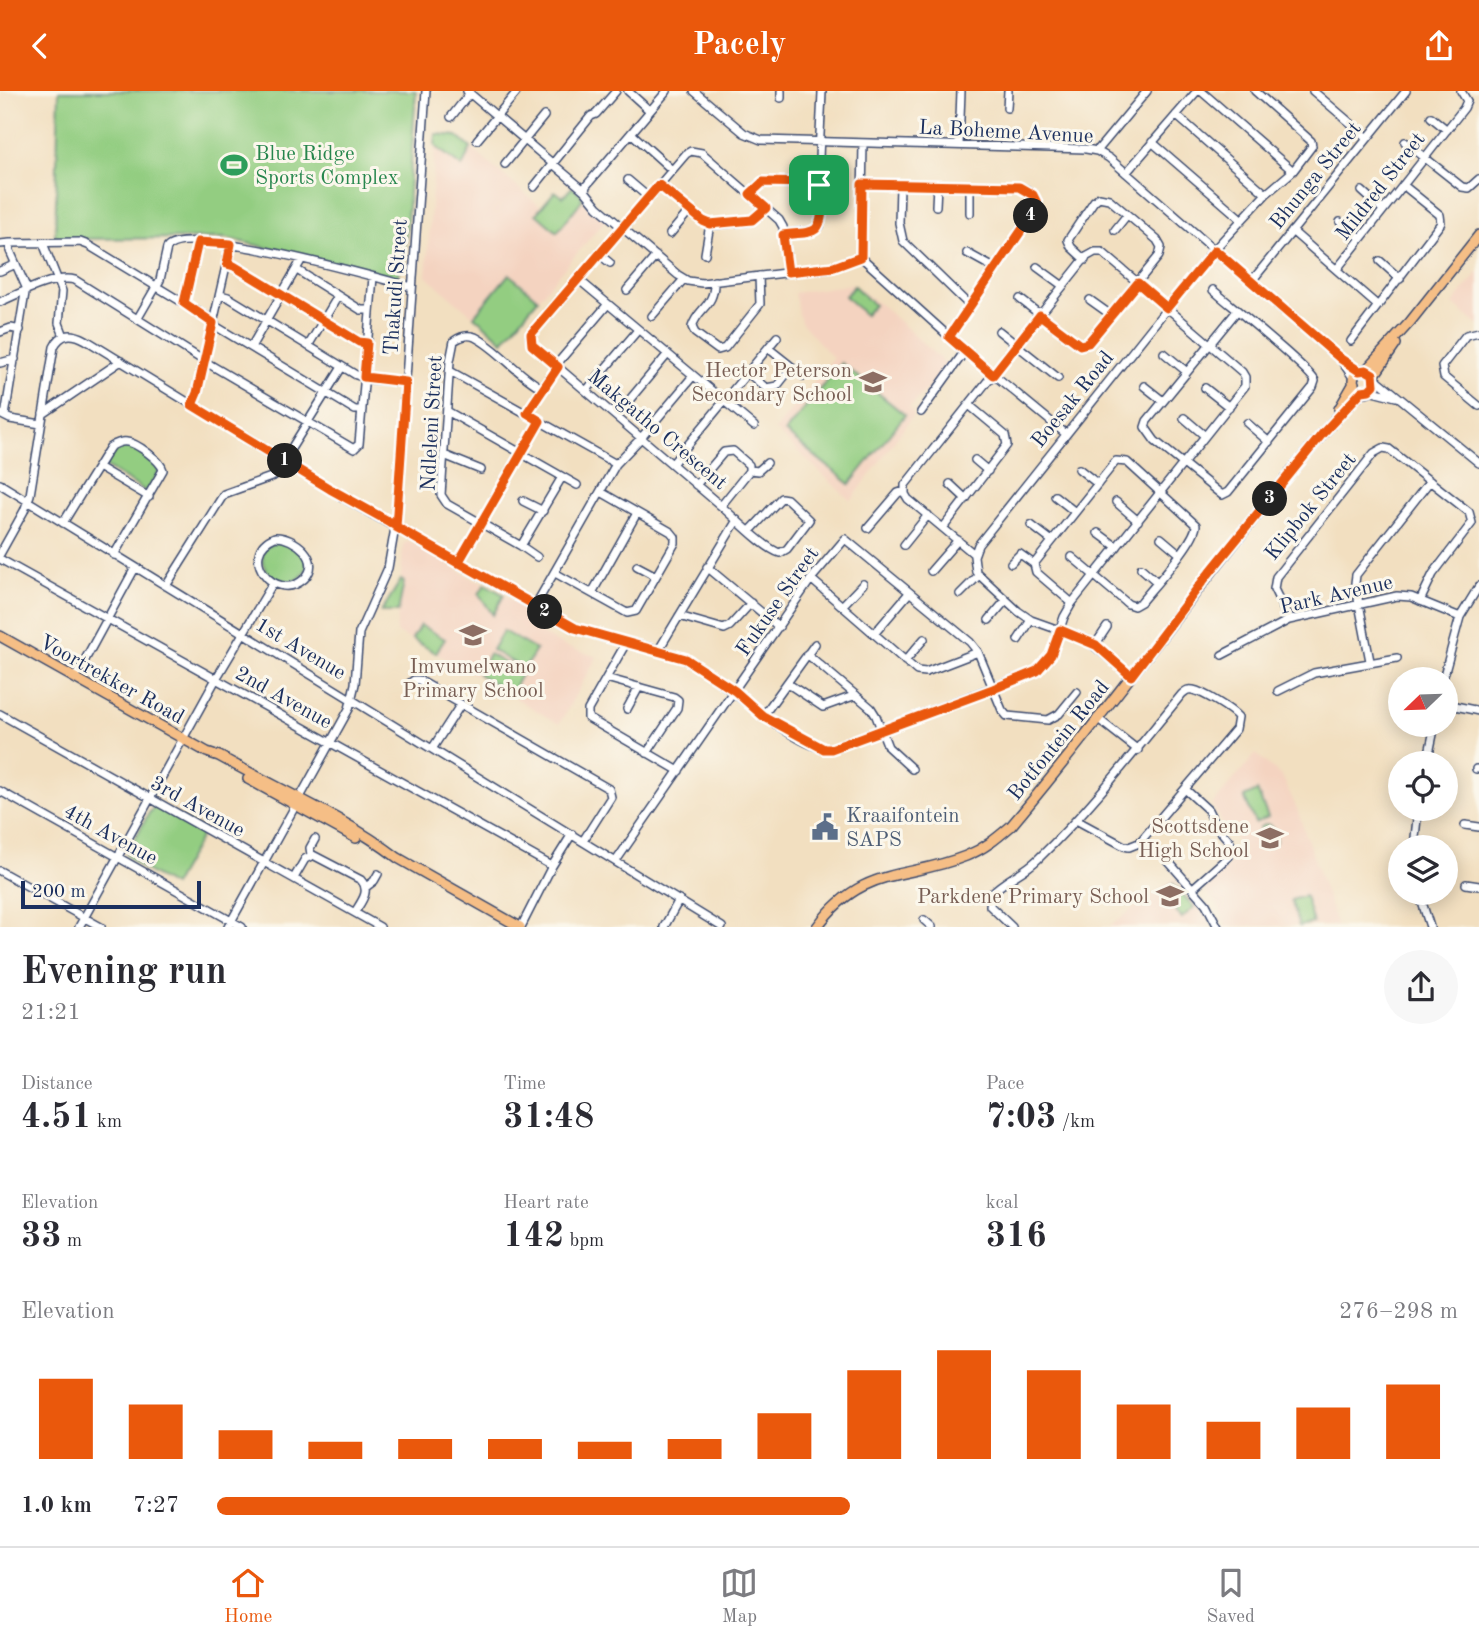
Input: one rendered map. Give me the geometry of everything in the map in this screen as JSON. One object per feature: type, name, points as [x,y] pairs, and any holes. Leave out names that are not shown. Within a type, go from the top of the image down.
[{"type":"main road","name":"Botfontein Road","points":[[817,926],[833,907],[861,887],[886,876],[965,857],[994,841],[1011,826],[1323,433],[1364,376],[1479,236]]},
{"type":"main road","points":[[1364,376],[1374,385],[1366,391],[1364,376]]},
{"type":"main road","name":"Botfontein Road","points":[[1323,433],[1366,391]]},
{"type":"main road","name":"Voortrekker Road","points":[[0,636],[183,739],[219,756],[381,853],[398,859],[521,926]]},
{"type":"street","name":"Thakudi Street","points":[[352,700],[359,632],[388,568],[396,527],[426,91]]},
{"type":"street","points":[[534,187],[591,116],[596,114],[616,91]]},
{"type":"street","points":[[628,91],[650,110]]},
{"type":"street","points":[[585,191],[586,186],[667,91]]},
{"type":"street","name":"La Boheme Avenue","points":[[694,91],[740,130],[766,140],[1097,151],[1341,359],[1396,397],[1479,463]]},
{"type":"street","points":[[788,272],[783,235],[813,231],[819,228],[821,222],[822,192],[819,185],[818,142],[822,91]]},
{"type":"street","points":[[959,145],[961,91]]},
{"type":"street","points":[[1007,108],[1008,91]]},
{"type":"street","points":[[1097,151],[1147,91]]},
{"type":"street","points":[[1126,173],[1199,91],[1293,171]]},
{"type":"street","name":"Boesak Road","points":[[974,554],[978,545],[1167,308],[1241,219],[1293,171],[1313,143],[1255,91]]},
{"type":"street","points":[[1314,91],[1368,138]]},
{"type":"street","name":"Mildred Street","points":[[1337,269],[1466,105],[1466,98],[1461,91]]},
{"type":"street","points":[[451,117],[469,92],[684,279],[698,283],[834,267],[861,257]]},
{"type":"street","name":"Bhunga Street","points":[[1251,282],[1403,92]]},
{"type":"street","points":[[477,140],[516,93]]},
{"type":"street","points":[[1176,115],[1266,194]]},
{"type":"street","points":[[505,165],[544,116]]},
{"type":"street","points":[[1431,117],[1447,130]]},
{"type":"street","points":[[486,129],[493,136]]},
{"type":"street","points":[[631,133],[672,170]]},
{"type":"street","points":[[1153,142],[1241,219]]},
{"type":"street","points":[[1405,142],[1462,187],[1469,188],[1479,180]]},
{"type":"street","points":[[863,143],[861,257],[965,351],[1066,434]]},
{"type":"street","name":"Makgatho Crescent","points":[[750,531],[781,498],[787,499],[809,520],[787,549],[780,553],[775,552],[750,531],[737,520],[696,485],[672,464],[641,438],[616,416],[532,345],[530,336],[688,152],[699,151],[750,194],[781,222],[783,235]]},
{"type":"street","points":[[628,180],[648,197]]},
{"type":"street","points":[[750,194],[765,182],[819,185]]},
{"type":"street","points":[[862,184],[1019,187],[1033,195],[1037,203],[1036,209],[949,337]]},
{"type":"street","points":[[659,185],[710,224],[752,220],[766,208]]},
{"type":"street","points":[[900,185],[899,223],[903,241],[970,306]]},
{"type":"street","points":[[936,206],[937,185]]},
{"type":"street","points":[[1350,341],[1440,227],[1440,215],[1403,185]]},
{"type":"street","points":[[970,186],[970,213]]},
{"type":"street","points":[[1362,191],[1383,210]]},
{"type":"street","points":[[1020,299],[1080,345],[1088,343],[1159,256],[1161,247],[1157,240],[1107,198],[1099,197],[1068,240],[1071,247],[1085,260]]},
{"type":"street","points":[[670,234],[690,210]]},
{"type":"street","points":[[1115,230],[1127,215]]},
{"type":"street","points":[[1340,222],[1361,238]]},
{"type":"street","points":[[705,254],[710,224]]},
{"type":"street","points":[[1292,231],[1378,306]]},
{"type":"street","points":[[184,303],[198,242]]},
{"type":"street","points":[[10,243],[26,287],[15,359],[2,415],[41,424]]},
{"type":"street","points":[[43,243],[62,291],[59,323],[63,336]]},
{"type":"street","points":[[138,318],[157,287],[168,246],[173,243],[231,244],[412,287]]},
{"type":"street","points":[[0,244],[85,244],[326,393],[355,410],[362,410]]},
{"type":"street","points":[[192,405],[231,244]]},
{"type":"street","points":[[967,253],[996,269]]},
{"type":"street","points":[[0,556],[28,502],[54,347],[63,336],[73,334],[396,527],[575,628],[658,651],[698,666],[735,691],[763,716],[824,749],[831,749],[1042,668],[1051,655],[1060,630],[1072,603],[1245,386],[1245,377],[1102,253],[1091,253],[1063,286],[906,483],[904,491],[908,499],[974,554],[974,564],[979,575],[1006,600],[1031,620],[1060,630],[1096,645],[1131,676]]},
{"type":"street","points":[[599,254],[610,263]]},
{"type":"street","points":[[627,290],[656,256]]},
{"type":"street","points":[[251,347],[302,259]]},
{"type":"street","points":[[1380,261],[1400,279]]},
{"type":"street","points":[[0,271],[16,264]]},
{"type":"street","points":[[227,264],[359,342],[367,343]]},
{"type":"street","points":[[1037,267],[1063,286]]},
{"type":"street","points":[[296,270],[361,310],[369,310]]},
{"type":"street","points":[[714,281],[713,296],[692,327],[695,333],[718,350],[725,348],[760,304],[759,276]]},
{"type":"street","points":[[0,302],[57,280],[75,280],[350,449],[355,449],[359,444],[373,277]]},
{"type":"street","points":[[578,279],[754,426]]},
{"type":"street","points":[[652,316],[684,279]]},
{"type":"street","points":[[1213,290],[1237,311],[1314,379],[1313,387],[1224,494],[1217,493],[1145,430],[1146,423],[1163,401],[1237,311]]},
{"type":"street","points":[[220,295],[228,297],[342,367],[364,377],[406,382]]},
{"type":"street","points":[[308,346],[338,296]]},
{"type":"street","points":[[1090,300],[1111,315]]},
{"type":"street","points":[[527,413],[557,366],[608,304]]},
{"type":"street","points":[[0,332],[11,328],[20,330]]},
{"type":"street","points":[[586,391],[638,330]]},
{"type":"street","points":[[999,331],[1058,378]]},
{"type":"street","points":[[1479,332],[1471,332],[1462,339],[1441,370],[1448,381],[1479,406]]},
{"type":"street","name":"Ndleleni Street","points":[[480,525],[443,500],[452,345],[463,336],[475,337],[527,380],[542,388]]},
{"type":"street","points":[[672,464],[777,337]]},
{"type":"street","points":[[768,348],[803,376]]},
{"type":"street","points":[[921,412],[965,351]]},
{"type":"street","points":[[1164,353],[1186,372]]},
{"type":"street","points":[[616,416],[667,355]]},
{"type":"street","points":[[0,363],[15,359]]},
{"type":"street","points":[[43,414],[121,361]]},
{"type":"street","points":[[166,586],[224,493],[274,476],[284,467],[284,460],[342,367]]},
{"type":"street","points":[[748,373],[765,387],[772,389],[792,367]]},
{"type":"street","points":[[450,371],[616,464]]},
{"type":"street","points":[[535,606],[616,464],[693,376]]},
{"type":"street","points":[[1144,386],[1163,401]]},
{"type":"street","points":[[1206,388],[1229,407]]},
{"type":"street","name":"La Boheme Avenue","points":[[1366,391],[1396,397]]},
{"type":"street","points":[[943,527],[1006,448],[1005,435],[969,405]]},
{"type":"street","points":[[447,411],[577,485]]},
{"type":"street","points":[[1184,418],[1205,436]]},
{"type":"street","points":[[458,563],[540,421]]},
{"type":"street","points":[[1247,423],[1269,442]]},
{"type":"street","points":[[63,523],[115,444],[131,443],[160,461],[163,474],[114,555]]},
{"type":"street","name":"Klipbok Street","points":[[1289,620],[1275,589],[1276,577],[1374,453],[1383,448],[1389,449],[1430,481],[1469,512],[1472,518],[1472,523],[1433,574],[1420,601]]},
{"type":"street","points":[[696,485],[726,451],[735,453],[749,465],[750,470]]},
{"type":"street","points":[[444,455],[481,470]]},
{"type":"street","points":[[975,460],[988,471]]},
{"type":"street","points":[[1034,564],[1115,463],[1121,460],[1161,491],[1196,525],[1195,534],[1180,554],[1141,602],[1134,606],[1128,604],[1072,557]]},
{"type":"street","points":[[750,470],[758,471],[767,463]]},
{"type":"street","points":[[98,467],[149,498]]},
{"type":"street","points":[[1079,469],[1098,484]]},
{"type":"street","points":[[721,506],[750,470]]},
{"type":"street","points":[[521,547],[562,477]]},
{"type":"street","points":[[1370,661],[1355,583],[1356,575],[1430,481]]},
{"type":"street","name":"1st Avenue","points":[[0,484],[615,861]]},
{"type":"street","points":[[950,484],[966,499]]},
{"type":"street","points":[[867,528],[898,493],[904,491]]},
{"type":"street","points":[[555,573],[627,613],[632,613],[636,611],[675,543],[671,532],[601,492]]},
{"type":"street","points":[[1055,496],[1075,512]]},
{"type":"street","points":[[523,501],[543,511]]},
{"type":"street","points":[[1116,502],[1138,521]]},
{"type":"street","points":[[592,593],[637,513]]},
{"type":"street","points":[[904,545],[928,515]]},
{"type":"street","points":[[658,651],[737,520]]},
{"type":"street","points":[[480,525],[537,557]]},
{"type":"street","points":[[1031,525],[1052,541]]},
{"type":"street","points":[[1098,533],[1116,547]]},
{"type":"street","points":[[281,537],[293,542],[307,554],[311,561],[310,569],[305,578],[294,584],[279,586],[273,583],[262,569],[258,553],[270,539],[281,537]]},
{"type":"street","points":[[1161,538],[1180,554]]},
{"type":"street","name":"Fukuse Street","points":[[615,861],[811,579],[845,539],[970,642],[978,652],[1007,716],[1048,720],[1059,714],[1077,692]]},
{"type":"street","points":[[931,571],[958,540]]},
{"type":"street","points":[[1011,563],[1017,555],[1022,554],[1034,564],[1036,572],[1072,603]]},
{"type":"street","name":"2nd Avenue","points":[[0,556],[107,619],[552,866]]},
{"type":"street","points":[[637,566],[656,576]]},
{"type":"street","points":[[708,567],[779,627]]},
{"type":"street","points":[[75,678],[135,568]]},
{"type":"street","points":[[1141,568],[1157,582]]},
{"type":"street","points":[[960,594],[979,575]]},
{"type":"street","points":[[811,579],[917,671],[923,673],[978,652]]},
{"type":"street","points":[[79,926],[242,633],[273,583]]},
{"type":"street","points":[[842,606],[863,584]]},
{"type":"street","points":[[1446,667],[1460,617],[1479,586]]},
{"type":"street","points":[[874,634],[909,593]]},
{"type":"street","name":"Park Avenue","points":[[1222,655],[1289,620],[1405,596],[1460,617]]},
{"type":"street","points":[[989,620],[1006,600]]},
{"type":"street","points":[[679,616],[724,629],[751,603]]},
{"type":"street","points":[[1018,640],[1031,620]]},
{"type":"street","points":[[1096,645],[1107,627]]},
{"type":"street","points":[[905,661],[924,639]]},
{"type":"street","points":[[626,643],[588,710],[588,718],[679,771]]},
{"type":"street","points":[[763,716],[815,644]]},
{"type":"street","points":[[807,654],[874,712],[888,747],[912,769]]},
{"type":"street","points":[[1278,691],[1314,673],[1397,658]]},
{"type":"street","points":[[606,678],[674,697],[678,702],[677,708],[647,753]]},
{"type":"street","points":[[410,683],[417,679],[609,789],[611,797],[583,841]]},
{"type":"street","points":[[787,683],[823,707],[856,695]]},
{"type":"street","points":[[627,709],[639,687]]},
{"type":"street","points":[[1012,926],[990,906],[991,894],[1037,860],[1076,820],[1138,750],[1186,690],[1194,690],[1236,714],[1239,721],[1236,729],[1134,846],[1124,846],[1076,820]]},
{"type":"street","points":[[230,924],[299,803],[352,700]]},
{"type":"street","points":[[432,749],[461,704]]},
{"type":"street","points":[[1458,707],[1479,711]]},
{"type":"street","name":"3rd Avenue","points":[[0,714],[380,926]]},
{"type":"street","points":[[1097,718],[1138,750]]},
{"type":"street","points":[[1185,789],[1208,810],[1216,827],[1232,846],[1228,857],[1193,888]]},
{"type":"street","name":"4th Avenue","points":[[0,791],[230,924],[242,926]]},
{"type":"street","points":[[1465,825],[1479,827]]},
{"type":"street","points":[[521,926],[572,834]]},
{"type":"street","points":[[311,855],[310,848],[315,839]]},
{"type":"street","points":[[294,879],[305,859],[311,855],[317,856],[361,880],[366,887],[366,893],[355,912]]},
{"type":"street","points":[[615,861],[722,926]]},
{"type":"street","points":[[1168,861],[1210,909],[1218,926]]},
{"type":"street","points":[[0,871],[102,926]]},
{"type":"street","points":[[366,887],[378,874]]},
{"type":"street","points":[[1466,884],[1479,886]]},
{"type":"street","points":[[664,926],[679,900]]},
{"type":"street","points":[[1423,905],[1430,926]]},
{"type":"street","points":[[924,920],[932,926]]},
{"type":"shaded area","points":[[436,134],[457,136],[541,207],[555,191],[563,197],[572,187],[581,194],[581,200],[605,220],[503,341],[426,276]]},
{"type":"shaded area","points":[[1479,271],[1479,326],[1453,304]]},
{"type":"shaded area","name":"Hector Peterson Secondary School","points":[[852,284],[886,309],[948,366],[909,408],[914,414],[851,501],[775,430],[833,358],[801,322],[794,293]]},
{"type":"shaded area","name":"Imvumelwano Primary School","points":[[409,541],[474,581],[478,580],[536,614],[529,627],[564,646],[597,657],[559,724],[396,632],[398,613],[381,612],[401,580],[403,544]]},
{"type":"shaded area","name":"Scottsdene High School","points":[[1256,754],[1283,778],[1297,809],[1337,926],[1226,926],[1218,905],[1205,891],[1206,884],[1245,851],[1222,825],[1212,805]]},
{"type":"shaded area","name":"Parkdene Primary School","points":[[1174,878],[1205,914],[1210,926],[1109,927]]},
{"type":"green space","name":"Blue Ridge Sports Complex","points":[[59,91],[416,91],[404,265],[399,265],[398,278],[225,238],[55,239]]},
{"type":"green space","points":[[436,134],[457,136],[471,148],[462,167],[435,146]]},
{"type":"green space","points":[[572,187],[581,194],[582,200],[557,232],[536,214],[555,191],[563,197]]},
{"type":"green space","points":[[509,274],[538,299],[503,341],[474,316]]},
{"type":"green space","points":[[854,286],[874,305],[865,315],[845,296]]},
{"type":"green space","points":[[841,363],[905,415],[850,484],[785,432]]},
{"type":"green space","points":[[121,444],[143,453],[160,470],[147,492],[104,466],[114,448]]},
{"type":"green space","points":[[277,540],[296,547],[309,562],[298,579],[277,584],[265,568],[264,549]]},
{"type":"green space","points":[[401,580],[404,582],[398,612],[381,612]]},
{"type":"green space","points":[[485,584],[504,595],[493,615],[479,594]]},
{"type":"green space","points":[[420,625],[445,639],[436,653],[412,639]]},
{"type":"green space","points":[[503,631],[536,650],[524,669],[492,650]]},
{"type":"green space","points":[[489,654],[522,673],[511,693],[478,674]]},
{"type":"green space","points":[[1257,791],[1268,817],[1255,823],[1244,797]]},
{"type":"green space","points":[[154,807],[162,808],[204,831],[173,886],[140,867],[126,855]]},
{"type":"green space","points":[[1267,824],[1276,835],[1275,843],[1269,847],[1262,842],[1259,833],[1260,827]]},
{"type":"green space","points":[[1173,883],[1194,907],[1182,918],[1161,893]]},
{"type":"green space","points":[[1305,896],[1313,923],[1299,926],[1291,900]]},
{"type":"place","name":"Blue Ridge Sports Complex","points":[[234,165]]},
{"type":"place","name":"Hector Peterson Secondary School","points":[[873,382]]},
{"type":"place","name":"Imvumelwano Primary School","points":[[473,635]]},
{"type":"place","name":"Kraaifontein SAPS","points":[[825,827]]},
{"type":"place","name":"Scottsdene High School","points":[[1270,838]]},
{"type":"place","name":"Parkdene Primary School","points":[[1170,896]]},
{"type":"route","points":[[819,185],[763,182],[750,194],[766,208],[756,218],[713,225],[703,221],[659,185],[531,334],[532,345],[558,367],[527,413],[540,421],[458,563],[330,489],[192,405],[213,323],[184,303],[198,242],[231,244],[227,264],[359,342],[367,343],[364,377],[406,382],[396,527],[458,563],[575,628],[686,659],[735,691],[763,716],[818,748],[831,749],[1037,671],[1046,664],[1060,630],[1096,645],[1131,676],[1206,577],[1323,433],[1353,399],[1374,385],[1375,379],[1370,371],[1359,371],[1341,359],[1215,250],[1167,308],[1138,283],[1088,343],[1080,345],[1040,315],[993,375],[949,337],[1036,209],[1037,203],[1033,195],[1019,187],[862,184],[861,257],[834,267],[788,272],[783,235],[819,228],[822,192],[819,185]]}]
